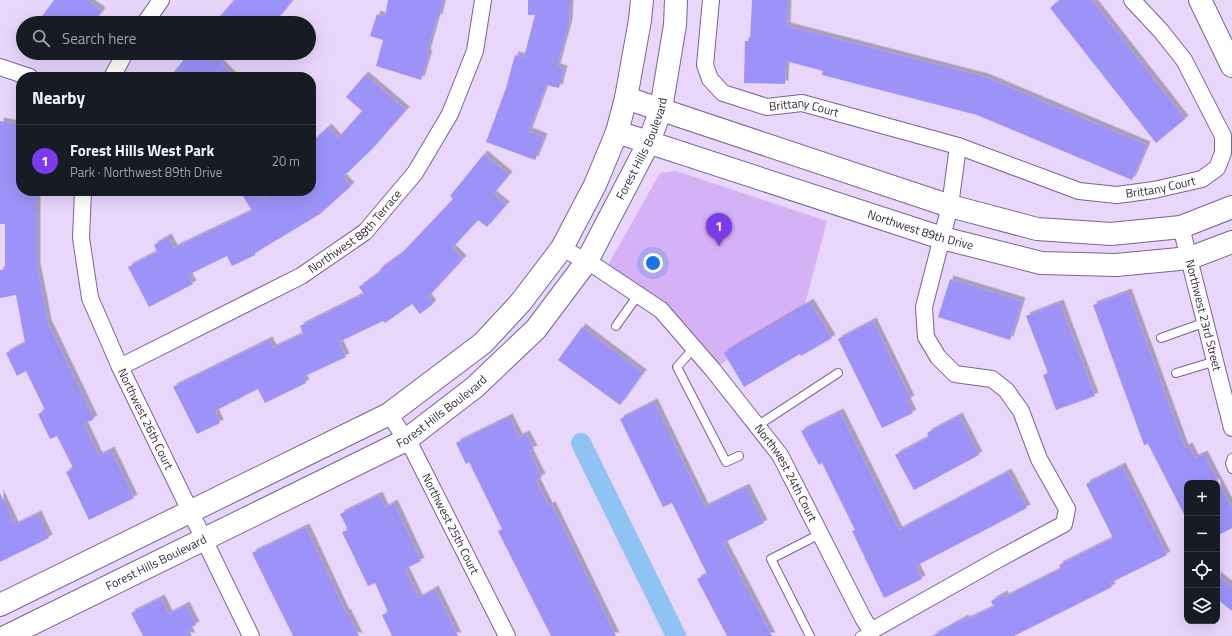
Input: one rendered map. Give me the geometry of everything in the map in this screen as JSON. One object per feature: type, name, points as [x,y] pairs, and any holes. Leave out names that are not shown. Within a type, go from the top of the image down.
[{"type":"street","points":[[150,16],[161,0]]},
{"type":"street","name":"Northwest 88th Terrace","points":[[120,367],[301,276],[364,232],[415,173],[450,114],[475,51],[484,0]]},
{"type":"street","points":[[0,605],[389,414],[483,343],[521,302],[562,248],[595,186],[617,132],[626,98],[640,20],[642,0]]},
{"type":"street","name":"Forest Hills Boulevard","points":[[8,636],[406,440],[475,387],[536,329],[587,261],[649,142],[660,109],[674,25],[676,0]]},
{"type":"street","name":"Brittany Court","points":[[711,0],[705,65],[710,79],[722,93],[767,107],[802,103],[958,146],[1079,191],[1117,195],[1154,190],[1202,179],[1217,168],[1223,153],[1222,136],[1184,60],[1132,0]]},
{"type":"street","points":[[1200,0],[1232,66]]},
{"type":"street","points":[[115,72],[121,60]]},
{"type":"street","points":[[0,67],[16,72]]},
{"type":"street","points":[[626,98],[950,206],[1037,229],[1111,234],[1181,226],[1232,207]]},
{"type":"street","name":"Northwest 89th Drive","points":[[617,132],[942,238],[1041,263],[1116,265],[1190,258],[1232,242]]},
{"type":"street","points":[[942,238],[950,206],[958,146]]},
{"type":"street","name":"Northwest 26th Court","points":[[84,196],[81,238],[90,298],[120,367],[251,636]]},
{"type":"street","name":"Northwest 23rd Street","points":[[1181,226],[1232,428]]},
{"type":"street","name":"Northwest 24th Court","points":[[562,248],[587,261],[661,310],[713,370],[780,455],[863,618],[865,633],[1064,524],[1067,509],[1039,460],[1021,411],[1006,390],[992,378],[955,374],[938,358],[926,337],[924,307],[942,238]]},
{"type":"street","name":"Northwest 25th Court","points":[[389,414],[413,450],[507,636]]},
{"type":"lane","points":[[616,326],[638,295]]},
{"type":"lane","points":[[1161,338],[1206,322]]},
{"type":"lane","points":[[694,348],[677,367],[726,462],[739,456]]},
{"type":"lane","points":[[1176,373],[1216,361]]},
{"type":"lane","points":[[757,426],[838,374]]},
{"type":"lane","points":[[1232,458],[1230,463],[1232,469]]},
{"type":"lane","points":[[810,636],[771,560],[820,534]]},
{"type":"shaded area","points":[[676,171],[827,221],[805,304],[713,370],[661,310],[604,272],[660,173]]},
{"type":"building","points":[[54,0],[87,0],[102,11],[98,16],[42,16]]},
{"type":"building","points":[[234,0],[293,0],[280,16],[220,16]]},
{"type":"building","points":[[388,0],[443,0],[439,18],[437,17],[427,53],[429,53],[421,80],[376,66],[383,40],[370,36],[377,14],[385,17]]},
{"type":"building","points":[[528,0],[570,0],[569,22],[557,67],[564,69],[559,88],[546,85],[529,131],[544,137],[535,160],[486,142],[506,88],[515,55],[524,57],[535,15],[528,15]]},
{"type":"building","points":[[752,0],[788,0],[787,26],[985,77],[1147,145],[1132,180],[977,115],[822,75],[823,71],[786,61],[785,84],[744,83],[745,41],[750,41]]},
{"type":"building","points":[[1060,0],[1092,0],[1185,119],[1156,143],[1050,8]]},
{"type":"building","points":[[183,60],[224,60],[221,64],[229,72],[174,72]]},
{"type":"building","points":[[365,75],[406,110],[372,149],[343,177],[351,186],[320,214],[255,253],[255,255],[232,266],[227,256],[188,275],[193,284],[149,307],[128,267],[157,252],[154,245],[168,237],[174,248],[252,211],[243,196],[262,196],[264,199],[269,196],[316,196],[316,138],[328,127],[338,138],[362,111],[346,97]]},
{"type":"building","points":[[0,121],[16,124],[16,196],[37,196],[37,266],[48,323],[94,419],[84,424],[99,456],[111,450],[134,498],[89,520],[66,472],[73,468],[57,436],[50,439],[38,414],[45,410],[26,371],[17,376],[6,353],[25,343],[16,295],[0,298],[0,270],[5,269],[5,224],[0,224]]},
{"type":"building","points":[[484,154],[509,175],[493,194],[506,205],[487,227],[478,220],[452,248],[463,259],[428,297],[433,304],[420,314],[412,304],[385,323],[383,321],[339,342],[346,357],[303,377],[306,383],[265,403],[258,389],[215,411],[220,423],[197,434],[173,387],[269,340],[273,348],[303,334],[300,326],[364,294],[359,287],[402,253],[453,199],[450,196]]},
{"type":"building","points":[[950,279],[1022,301],[1010,340],[938,317]]},
{"type":"building","points":[[1128,292],[1185,448],[1189,446],[1195,458],[1204,454],[1217,480],[1184,480],[1184,514],[1148,444],[1144,445],[1093,305]]},
{"type":"building","points":[[810,302],[832,338],[801,356],[800,354],[744,387],[724,353]]},
{"type":"building","points":[[1060,303],[1095,396],[1056,410],[1043,375],[1048,373],[1026,316]]},
{"type":"building","points":[[873,321],[911,399],[907,401],[913,413],[882,428],[838,339]]},
{"type":"building","points":[[582,327],[643,373],[620,405],[558,360]]},
{"type":"building","points":[[654,402],[705,507],[746,487],[764,523],[723,543],[772,636],[727,636],[697,579],[707,574],[672,503],[663,507],[620,419]]},
{"type":"building","points":[[840,412],[899,530],[1008,472],[1027,508],[916,566],[922,579],[884,598],[852,531],[855,530],[822,463],[819,465],[801,431]]},
{"type":"building","points":[[959,416],[979,455],[914,490],[895,455],[929,437],[927,433]]},
{"type":"building","points":[[509,417],[519,437],[526,434],[534,449],[529,451],[542,477],[536,480],[549,506],[552,505],[616,636],[551,636],[498,531],[502,529],[469,462],[466,464],[456,443]]},
{"type":"building","points":[[1122,466],[1167,555],[1110,583],[1112,587],[1014,636],[932,636],[965,618],[966,620],[994,607],[991,601],[1004,594],[1005,597],[1061,569],[1059,565],[1113,538],[1086,484]]},
{"type":"building","points":[[1220,485],[1232,508],[1232,528],[1220,534]]},
{"type":"building","points":[[0,493],[15,525],[38,514],[49,538],[0,562]]},
{"type":"building","points":[[379,495],[385,508],[394,503],[421,561],[405,569],[419,598],[435,589],[458,636],[392,636],[382,615],[388,612],[375,583],[368,586],[342,532],[348,530],[340,514]]},
{"type":"building","points":[[306,527],[346,613],[347,612],[359,636],[293,636],[252,553]]},
{"type":"building","points":[[1220,577],[1232,587],[1232,611],[1220,601]]},
{"type":"building","points":[[161,598],[169,614],[186,605],[196,625],[188,629],[192,636],[143,636],[131,613]]},
{"type":"waterway","points":[[581,443],[676,636]]},
{"type":"place","name":"Forest Hills West Park","points":[[719,246]]}]
